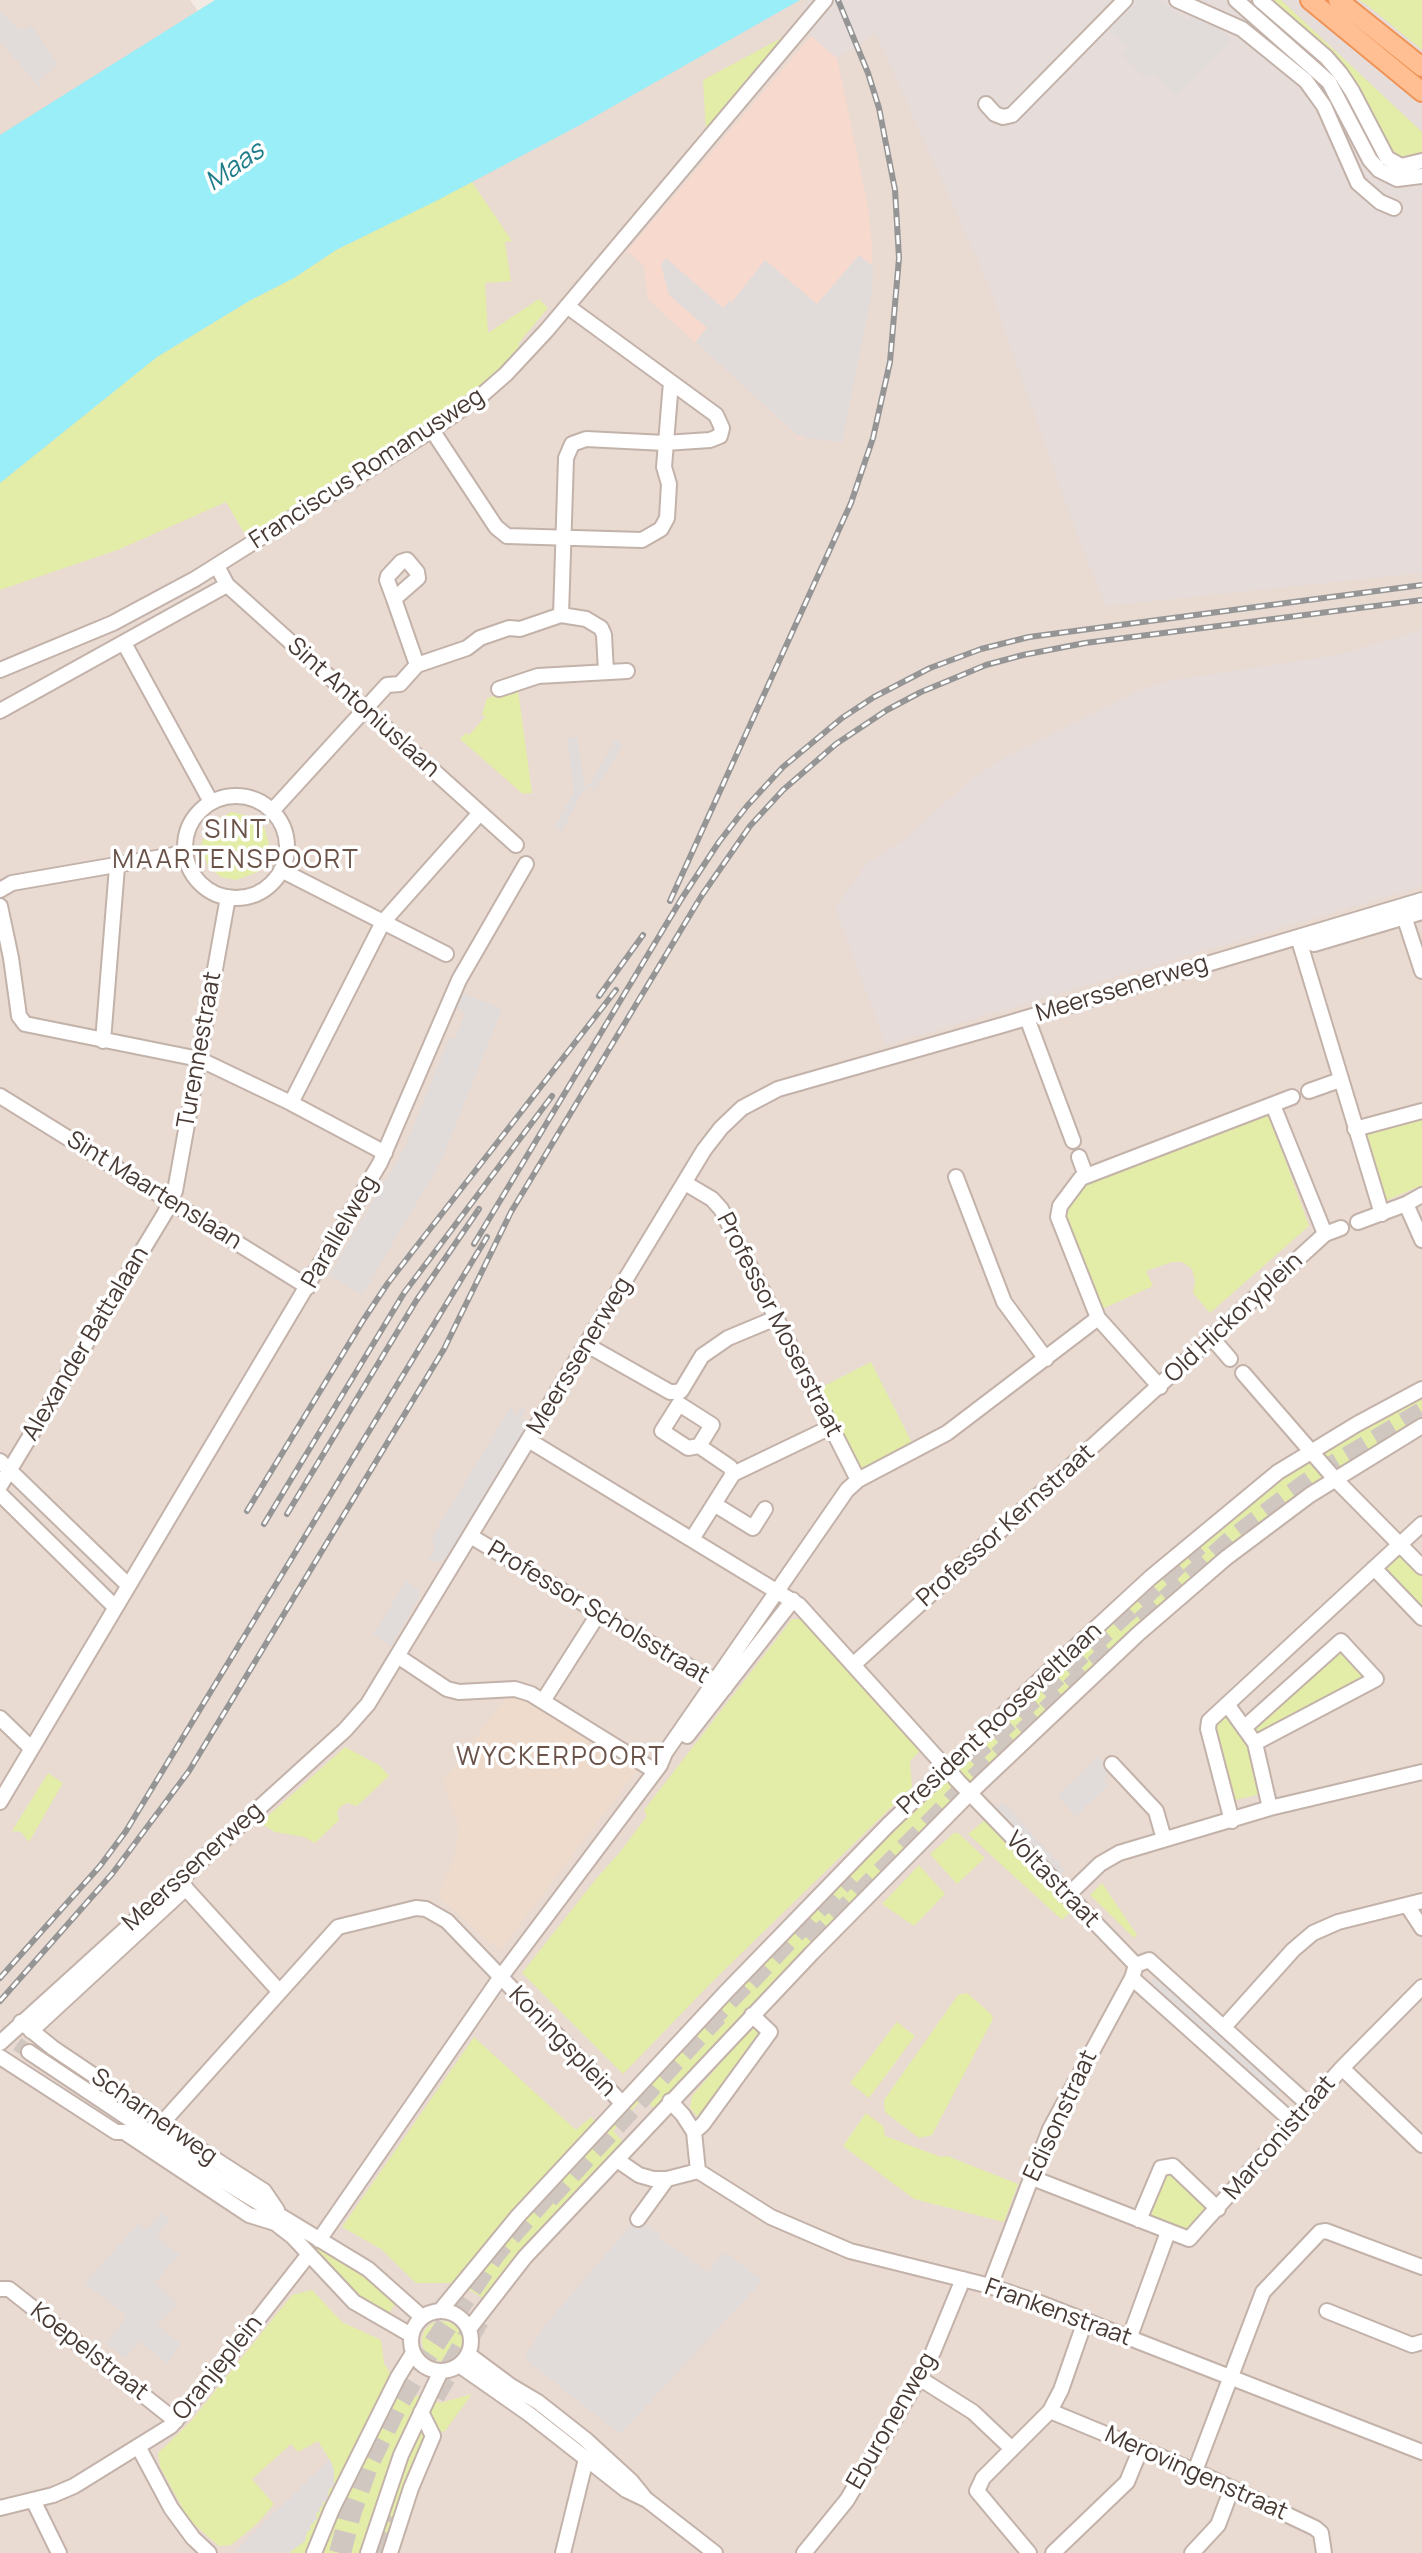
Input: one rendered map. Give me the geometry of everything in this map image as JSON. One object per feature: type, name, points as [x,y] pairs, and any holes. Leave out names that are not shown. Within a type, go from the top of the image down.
[{"type":"main road","points":[[1310,0],[1422,92]]},
{"type":"main road","points":[[1338,0],[1420,65]]},
{"type":"street","name":"Franciscus Romanusweg","points":[[0,670],[113,623],[217,566],[432,430],[491,387],[527,353],[825,0]]},
{"type":"street","points":[[986,104],[995,114],[1003,117],[1012,115],[1125,0]]},
{"type":"street","points":[[1177,0],[1242,29],[1306,81],[1324,106],[1358,183],[1369,194],[1394,208]]},
{"type":"street","points":[[1236,0],[1329,82],[1376,167],[1397,179],[1422,176]]},
{"type":"street","points":[[1260,0],[1340,73],[1387,158],[1401,166],[1422,161]]},
{"type":"street","points":[[561,615],[566,458],[572,444],[586,439],[665,443],[710,440],[720,436],[722,428],[716,415],[567,306]]},
{"type":"street","points":[[432,430],[501,532],[512,536],[642,540],[661,529],[667,518],[669,484],[664,467],[671,382]]},
{"type":"street","name":"Sint Antoniuslaan","points":[[217,566],[227,585],[516,845]]},
{"type":"street","points":[[0,711],[227,585]]},
{"type":"street","points":[[394,599],[417,665]]},
{"type":"street","points":[[272,811],[387,685],[400,684],[417,665],[467,648],[480,638],[561,615],[586,619],[601,628],[604,635],[606,672]]},
{"type":"street","points":[[124,643],[211,802]]},
{"type":"street","points":[[499,689],[538,676],[627,671]]},
{"type":"street","points":[[243,796],[256,800],[272,811],[285,836],[286,850],[281,870],[271,883],[259,892],[244,897],[228,897],[212,892],[199,882],[190,869],[185,853],[188,828],[198,813],[223,797],[243,796]]},
{"type":"street","points":[[291,1103],[383,922],[480,813]]},
{"type":"street","points":[[1,889],[12,883],[185,853]]},
{"type":"street","name":"Parallelweg","points":[[0,1802],[385,1153],[459,980],[526,864]]},
{"type":"street","points":[[103,1041],[117,867]]},
{"type":"street","points":[[281,870],[446,954]]},
{"type":"street","name":"Turennestraat","points":[[171,1202],[228,897]]},
{"type":"street","name":"Meerssenerweg","points":[[0,2043],[26,2027],[182,1884],[355,1720],[375,1695],[685,1183],[721,1128],[742,1108],[767,1094],[1298,937],[1403,911],[1422,900]]},
{"type":"street","points":[[0,906],[21,1021],[27,1026],[199,1059],[385,1153]]},
{"type":"street","points":[[1403,911],[1422,971]]},
{"type":"street","name":"Meerssenerweg","points":[[1403,911],[1422,912]]},
{"type":"street","points":[[1298,937],[1382,1214]]},
{"type":"street","points":[[1027,1018],[1073,1141]]},
{"type":"street","points":[[1309,1091],[1340,1080]]},
{"type":"street","name":"Sint Maartenslaan","points":[[0,1096],[308,1287]]},
{"type":"street","name":"Old Hickoryplein","points":[[1292,1097],[1076,1181],[1060,1206],[1058,1217],[1098,1318],[1160,1387],[1325,1234],[1341,1228]]},
{"type":"street","name":"Old Hickoryplein","points":[[1273,1105],[1325,1234]]},
{"type":"street","points":[[1355,1129],[1422,1111]]},
{"type":"street","points":[[1079,1157],[1086,1176]]},
{"type":"street","points":[[956,1177],[1004,1302],[1046,1359]]},
{"type":"street","name":"Professor Moserstraat","points":[[685,1183],[712,1199],[721,1209],[858,1480]]},
{"type":"street","points":[[1358,1222],[1422,1195]]},
{"type":"street","name":"Alexander Battalaan","points":[[0,1486],[5,1466],[171,1202]]},
{"type":"street","points":[[1406,1204],[1422,1240]]},
{"type":"street","points":[[587,1345],[670,1392],[681,1391],[702,1356],[728,1338],[776,1318]]},
{"type":"street","points":[[719,1685],[777,1590],[847,1490],[858,1480],[947,1433],[1098,1318]]},
{"type":"street","points":[[1212,1338],[1230,1359]]},
{"type":"street","points":[[1243,1373],[1335,1479],[1422,1567]]},
{"type":"street","name":"Professor Kernstraat","points":[[853,1665],[1160,1387]]},
{"type":"street","name":"President Rooseveltlaan","points":[[622,2103],[843,1870],[1150,1578],[1278,1472],[1422,1389]]},
{"type":"street","name":"President Rooseveltlaan","points":[[617,2160],[752,2015],[970,1793],[1181,1595],[1281,1515],[1422,1426]]},
{"type":"street","points":[[692,1539],[733,1474],[831,1427]]},
{"type":"street","name":"Voltastraat","points":[[530,1441],[793,1600],[1067,1896],[1294,2123]]},
{"type":"street","points":[[699,1446],[730,1467],[733,1474]]},
{"type":"street","points":[[5,1466],[128,1585]]},
{"type":"street","points":[[0,1494],[115,1607]]},
{"type":"street","points":[[714,1504],[753,1528],[765,1509]]},
{"type":"street","points":[[1232,1821],[1207,1725],[1422,1524]]},
{"type":"street","name":"Professor Scholsstraat","points":[[472,1537],[719,1685]]},
{"type":"street","points":[[1374,1568],[1422,1618]]},
{"type":"street","points":[[163,2122],[338,1927],[416,1908],[426,1909],[447,1921],[500,1978],[658,1768],[665,1753],[793,1600]]},
{"type":"street","points":[[543,1701],[599,1613]]},
{"type":"street","points":[[1245,1727],[1341,1641],[1376,1679],[1255,1743]]},
{"type":"street","points":[[399,1657],[447,1689],[459,1692],[515,1689],[531,1694],[658,1768]]},
{"type":"street","points":[[1227,1704],[1255,1743],[1270,1808]]},
{"type":"street","points":[[0,1718],[31,1748]]},
{"type":"street","points":[[1112,1764],[1156,1811],[1164,1839]]},
{"type":"street","points":[[1067,1896],[1106,1860],[1119,1853],[1270,1808],[1422,1772]]},
{"type":"street","points":[[182,1884],[279,1991]]},
{"type":"street","points":[[1224,2027],[1293,1950],[1313,1933],[1338,1922],[1422,1901]]},
{"type":"street","points":[[1407,1905],[1422,1928]]},
{"type":"street","name":"Voltastraat","points":[[1139,1968],[1224,2027],[1309,2105]]},
{"type":"street","name":"Edisonstraat","points":[[990,2286],[1050,2129],[1139,1968]]},
{"type":"street","name":"Koningsplein","points":[[319,2240],[500,1978],[622,2103],[492,2245],[440,2311]]},
{"type":"street","name":"Marconistraat","points":[[1168,2232],[1189,2239],[1342,2068],[1422,1987]]},
{"type":"street","points":[[694,2132],[770,2032],[752,2015]]},
{"type":"street","name":"Scharnerweg","points":[[26,2027],[179,2136],[264,2191],[280,2220],[354,2302],[411,2335]]},
{"type":"street","name":"Scharnerweg","points":[[29,2052],[280,2220],[368,2269],[422,2317]]},
{"type":"street","name":"Scharnerweg","points":[[0,2057],[116,2132],[124,2132],[249,2215],[280,2220]]},
{"type":"street","points":[[1342,2068],[1419,2135]]},
{"type":"street","points":[[469,2329],[525,2257],[617,2160],[639,2175],[667,2179],[698,2171],[694,2132],[670,2101]]},
{"type":"street","name":"Marconistraat","points":[[1139,2220],[1161,2168],[1173,2166],[1218,2209]]},
{"type":"street","name":"Frankenstraat","points":[[698,2171],[754,2208],[822,2240],[860,2253],[990,2286],[1422,2452]]},
{"type":"street","points":[[1030,2177],[1168,2232],[1129,2339]]},
{"type":"street","points":[[638,2219],[667,2179]]},
{"type":"street","points":[[1195,2471],[1263,2292],[1320,2232],[1326,2231],[1422,2267]]},
{"type":"street","name":"Oranjeplein","points":[[0,2508],[74,2486],[139,2448],[176,2421],[309,2254]]},
{"type":"street","name":"Eburonenweg","points":[[804,2553],[847,2500],[919,2378],[940,2338],[963,2279]]},
{"type":"street","name":"Koepelstraat","points":[[0,2289],[9,2289],[176,2421]]},
{"type":"street","points":[[368,2553],[389,2484],[421,2412],[441,2371],[463,2360],[471,2339],[469,2329],[457,2316],[440,2311],[422,2317],[411,2335],[413,2353],[427,2368],[441,2371]]},
{"type":"street","points":[[1327,2311],[1412,2345],[1422,2342]]},
{"type":"street","points":[[1029,2553],[977,2491],[983,2478],[1050,2411],[1061,2390],[1085,2321]]},
{"type":"street","points":[[314,2553],[325,2524],[394,2384],[413,2353]]},
{"type":"street","points":[[463,2360],[626,2490],[647,2500]]},
{"type":"street","points":[[463,2360],[534,2399],[585,2439],[647,2500],[715,2553]]},
{"type":"street","points":[[919,2378],[973,2412],[1011,2448]]},
{"type":"street","name":"Merovingenstraat","points":[[1050,2411],[1195,2471],[1315,2528],[1321,2533],[1324,2553]]},
{"type":"street","points":[[390,2553],[411,2488],[433,2436],[421,2412]]},
{"type":"street","points":[[139,2448],[171,2508],[193,2538],[209,2553]]},
{"type":"street","points":[[1053,2553],[1127,2482],[1141,2448]]},
{"type":"street","points":[[563,2553],[586,2459]]},
{"type":"street","points":[[1192,2553],[1218,2525],[1232,2488]]},
{"type":"street","points":[[33,2500],[59,2553]]},
{"type":"shaded area","points":[[0,0],[190,0],[200,14],[251,0],[1422,0],[1422,2553],[0,2553]]},
{"type":"shaded area","points":[[808,0],[1422,0],[1422,573],[1106,606],[1078,538],[988,284],[876,34],[837,58],[811,36],[802,9]]},
{"type":"shaded area","points":[[1140,0],[1157,0],[1183,18],[1211,20],[1231,40],[1176,96],[1153,73],[1147,79],[1122,55],[1128,48],[1109,30]]},
{"type":"shaded area","points":[[0,10],[20,31],[32,25],[57,65],[38,81],[39,87],[0,41]]},
{"type":"shaded area","points":[[811,36],[837,58],[868,207],[872,243],[872,293],[842,443],[803,437],[800,440],[648,299],[644,266],[627,251]]},
{"type":"shaded area","points":[[859,255],[873,266],[872,293],[842,443],[797,436],[695,342],[707,328],[669,295],[661,265],[666,258],[723,308],[730,300],[732,302],[765,260],[817,304]]},
{"type":"shaded area","points":[[1422,630],[1422,886],[886,1045],[835,908],[867,863],[904,840],[971,779],[1007,756],[1141,689],[1173,680],[1337,655]]},
{"type":"shaded area","points":[[577,737],[585,788],[615,740],[623,745],[595,790],[589,786],[582,792],[562,832],[554,827],[574,792],[567,738]]},
{"type":"shaded area","points":[[462,990],[502,1009],[440,1163],[362,1295],[329,1275],[404,1149],[450,1037],[455,1038],[464,1016],[462,1009],[455,1007]]},
{"type":"shaded area","points":[[511,1407],[516,1416],[522,1407],[526,1409],[522,1421],[533,1419],[448,1559],[433,1562],[428,1559],[435,1549],[432,1537]]},
{"type":"shaded area","points":[[406,1581],[417,1588],[420,1596],[391,1646],[373,1635]]},
{"type":"shaded area","points":[[505,1699],[524,1699],[637,1770],[500,1951],[438,1896],[454,1859],[459,1826],[443,1781]]},
{"type":"shaded area","points":[[1098,1757],[1108,1766],[1109,1772],[1103,1779],[1108,1785],[1076,1816],[1058,1796]]},
{"type":"shaded area","points":[[1003,1802],[1065,1870],[1057,1879],[993,1811]]},
{"type":"shaded area","points":[[1160,1972],[1285,2086],[1273,2100],[1147,1986]]},
{"type":"shaded area","points":[[162,2212],[170,2218],[156,2237],[179,2254],[155,2283],[177,2304],[157,2325],[181,2344],[167,2363],[139,2341],[125,2358],[106,2344],[127,2316],[85,2283],[138,2224],[147,2230]]},
{"type":"shaded area","points":[[637,2218],[660,2235],[658,2238],[708,2272],[723,2252],[763,2280],[620,2434],[524,2358],[547,2323]]},
{"type":"shaded area","points":[[330,2459],[334,2486],[329,2489],[327,2501],[319,2508],[320,2512],[316,2513],[317,2519],[310,2526],[311,2530],[307,2531],[305,2541],[289,2553],[233,2553]]},
{"type":"green space","points":[[1271,0],[1281,0],[1422,132],[1422,152],[1418,157],[1396,159],[1289,16]]},
{"type":"green space","points":[[1359,0],[1422,0],[1422,50],[1367,5]]},
{"type":"green space","points":[[787,35],[706,132],[703,80]]},
{"type":"green space","points":[[472,182],[512,241],[505,242],[511,281],[485,283],[488,333],[539,299],[548,308],[518,344],[521,348],[506,363],[430,424],[247,538],[226,502],[120,549],[0,590],[0,483],[157,357],[249,301],[294,278],[336,250]]},
{"type":"green space","points":[[518,690],[532,793],[523,794],[460,739],[466,733],[469,735],[485,717],[482,714],[487,698]]},
{"type":"green space","points":[[231,812],[254,817],[265,829],[269,844],[267,859],[258,872],[236,880],[221,877],[208,867],[201,845],[210,823]]},
{"type":"green space","points":[[1268,1112],[1309,1226],[1210,1313],[1193,1293],[1195,1281],[1192,1269],[1182,1262],[1172,1262],[1146,1271],[1153,1286],[1102,1309],[1065,1216],[1083,1186]]},
{"type":"green space","points":[[1422,1117],[1422,1185],[1383,1202],[1361,1132]]},
{"type":"green space","points":[[871,1362],[914,1447],[861,1474],[818,1389]]},
{"type":"green space","points":[[1422,1393],[1422,1424],[1199,1574],[657,2111],[643,2098],[613,2131],[626,2145],[486,2300],[463,2286],[491,2249],[845,1873],[1104,1624],[1264,1490]]},
{"type":"green space","points":[[1399,1548],[1422,1571],[1422,1616],[1377,1568]]},
{"type":"green space","points":[[792,1619],[801,1619],[922,1749],[910,1761],[912,1787],[711,1983],[623,2074],[522,1973],[620,1852],[647,1816],[644,1810]]},
{"type":"green space","points":[[1343,1646],[1371,1678],[1259,1737],[1253,1727]]},
{"type":"green space","points":[[1230,1713],[1252,1746],[1261,1794],[1231,1801],[1215,1741],[1216,1726]]},
{"type":"green space","points":[[345,1747],[379,1765],[389,1776],[357,1806],[347,1803],[340,1807],[337,1813],[339,1820],[315,1843],[304,1837],[275,1832],[260,1823]]},
{"type":"green space","points":[[48,1773],[63,1783],[29,1842],[21,1832],[12,1831]]},
{"type":"green space","points":[[985,1820],[1071,1911],[1062,1920],[968,1834]]},
{"type":"green space","points":[[958,1833],[985,1858],[957,1884],[930,1854]]},
{"type":"green space","points":[[919,1865],[945,1894],[914,1926],[882,1904]]},
{"type":"green space","points":[[1102,1883],[1137,1935],[1134,1938],[1090,1895]]},
{"type":"green space","points":[[967,1993],[993,2019],[932,2135],[919,2138],[885,2112],[884,2100],[958,1995]]},
{"type":"green space","points":[[897,2022],[915,2036],[869,2098],[850,2083]]},
{"type":"green space","points":[[752,2027],[760,2033],[703,2111],[706,2114],[701,2120],[690,2108],[692,2096]]},
{"type":"green space","points":[[474,2037],[576,2130],[591,2117],[598,2124],[455,2283],[416,2283],[381,2249],[342,2227]]},
{"type":"green space","points":[[866,2113],[883,2126],[885,2136],[1018,2184],[1004,2222],[914,2199],[843,2146]]},
{"type":"green space","points":[[1172,2173],[1209,2207],[1188,2231],[1147,2216],[1165,2176]]},
{"type":"green space","points":[[283,2222],[364,2271],[398,2300],[386,2317],[369,2307]]},
{"type":"green space","points":[[312,2290],[342,2322],[381,2340],[384,2363],[393,2378],[311,2553],[289,2553],[302,2542],[329,2489],[334,2486],[331,2462],[318,2441],[298,2452],[291,2444],[252,2479],[274,2504],[257,2524],[231,2545],[219,2546],[189,2520],[160,2467],[158,2453],[191,2421],[292,2295]]},
{"type":"green space","points":[[442,2321],[456,2327],[462,2341],[456,2355],[442,2361],[428,2355],[422,2341],[428,2327]]},
{"type":"green space","points":[[399,2385],[418,2396],[440,2403],[472,2394],[445,2431],[434,2433],[387,2553],[317,2553]]},
{"type":"water","name":"Maas","points":[[215,0],[800,0],[580,125],[336,250],[294,278],[249,301],[157,357],[0,483],[0,135]]},
{"type":"tunnel","points":[[1142,1622],[1235,1538],[1289,1497],[1325,1471],[1422,1413]]},
{"type":"tunnel","points":[[968,1758],[1198,1545]]},
{"type":"tunnel","points":[[812,1943],[969,1785],[1114,1648]]},
{"type":"tunnel","points":[[749,1981],[849,1875]]},
{"type":"tunnel","points":[[705,2024],[756,1971]]},
{"type":"tunnel","points":[[548,2198],[717,2015]]},
{"type":"tunnel","points":[[0,2032],[29,2052]]},
{"type":"tunnel","points":[[340,2553],[368,2464],[395,2409],[426,2356],[495,2253],[553,2187]]},
{"type":"tunnel","points":[[434,2396],[483,2312]]},
{"type":"tunnel","points":[[377,2553],[385,2515]]},
{"type":"railway","points":[[670,901],[851,503],[873,438],[890,362],[899,258],[895,190],[879,108],[838,0]]},
{"type":"railway","points":[[474,1244],[682,898],[719,842],[783,767],[842,718],[874,697],[930,668],[981,649],[1029,637],[1422,585]]},
{"type":"railway","points":[[0,2001],[112,1874],[189,1771],[444,1349],[511,1212],[702,895],[750,826],[783,790],[836,744],[887,710],[986,665],[1085,643],[1422,600]]},
{"type":"railway","points":[[599,996],[643,935]]},
{"type":"railway","points":[[247,1511],[388,1283],[616,990]]},
{"type":"railway","points":[[264,1524],[404,1293],[552,1096]]},
{"type":"railway","points":[[287,1514],[416,1301],[479,1209]]},
{"type":"railway","points":[[0,1978],[100,1866],[126,1831],[487,1237]]},
{"type":"district","name":"SINT MAARTENSPOORT","points":[[236,846]]},
{"type":"district","name":"WYCKERPOORT","points":[[561,1758]]}]
